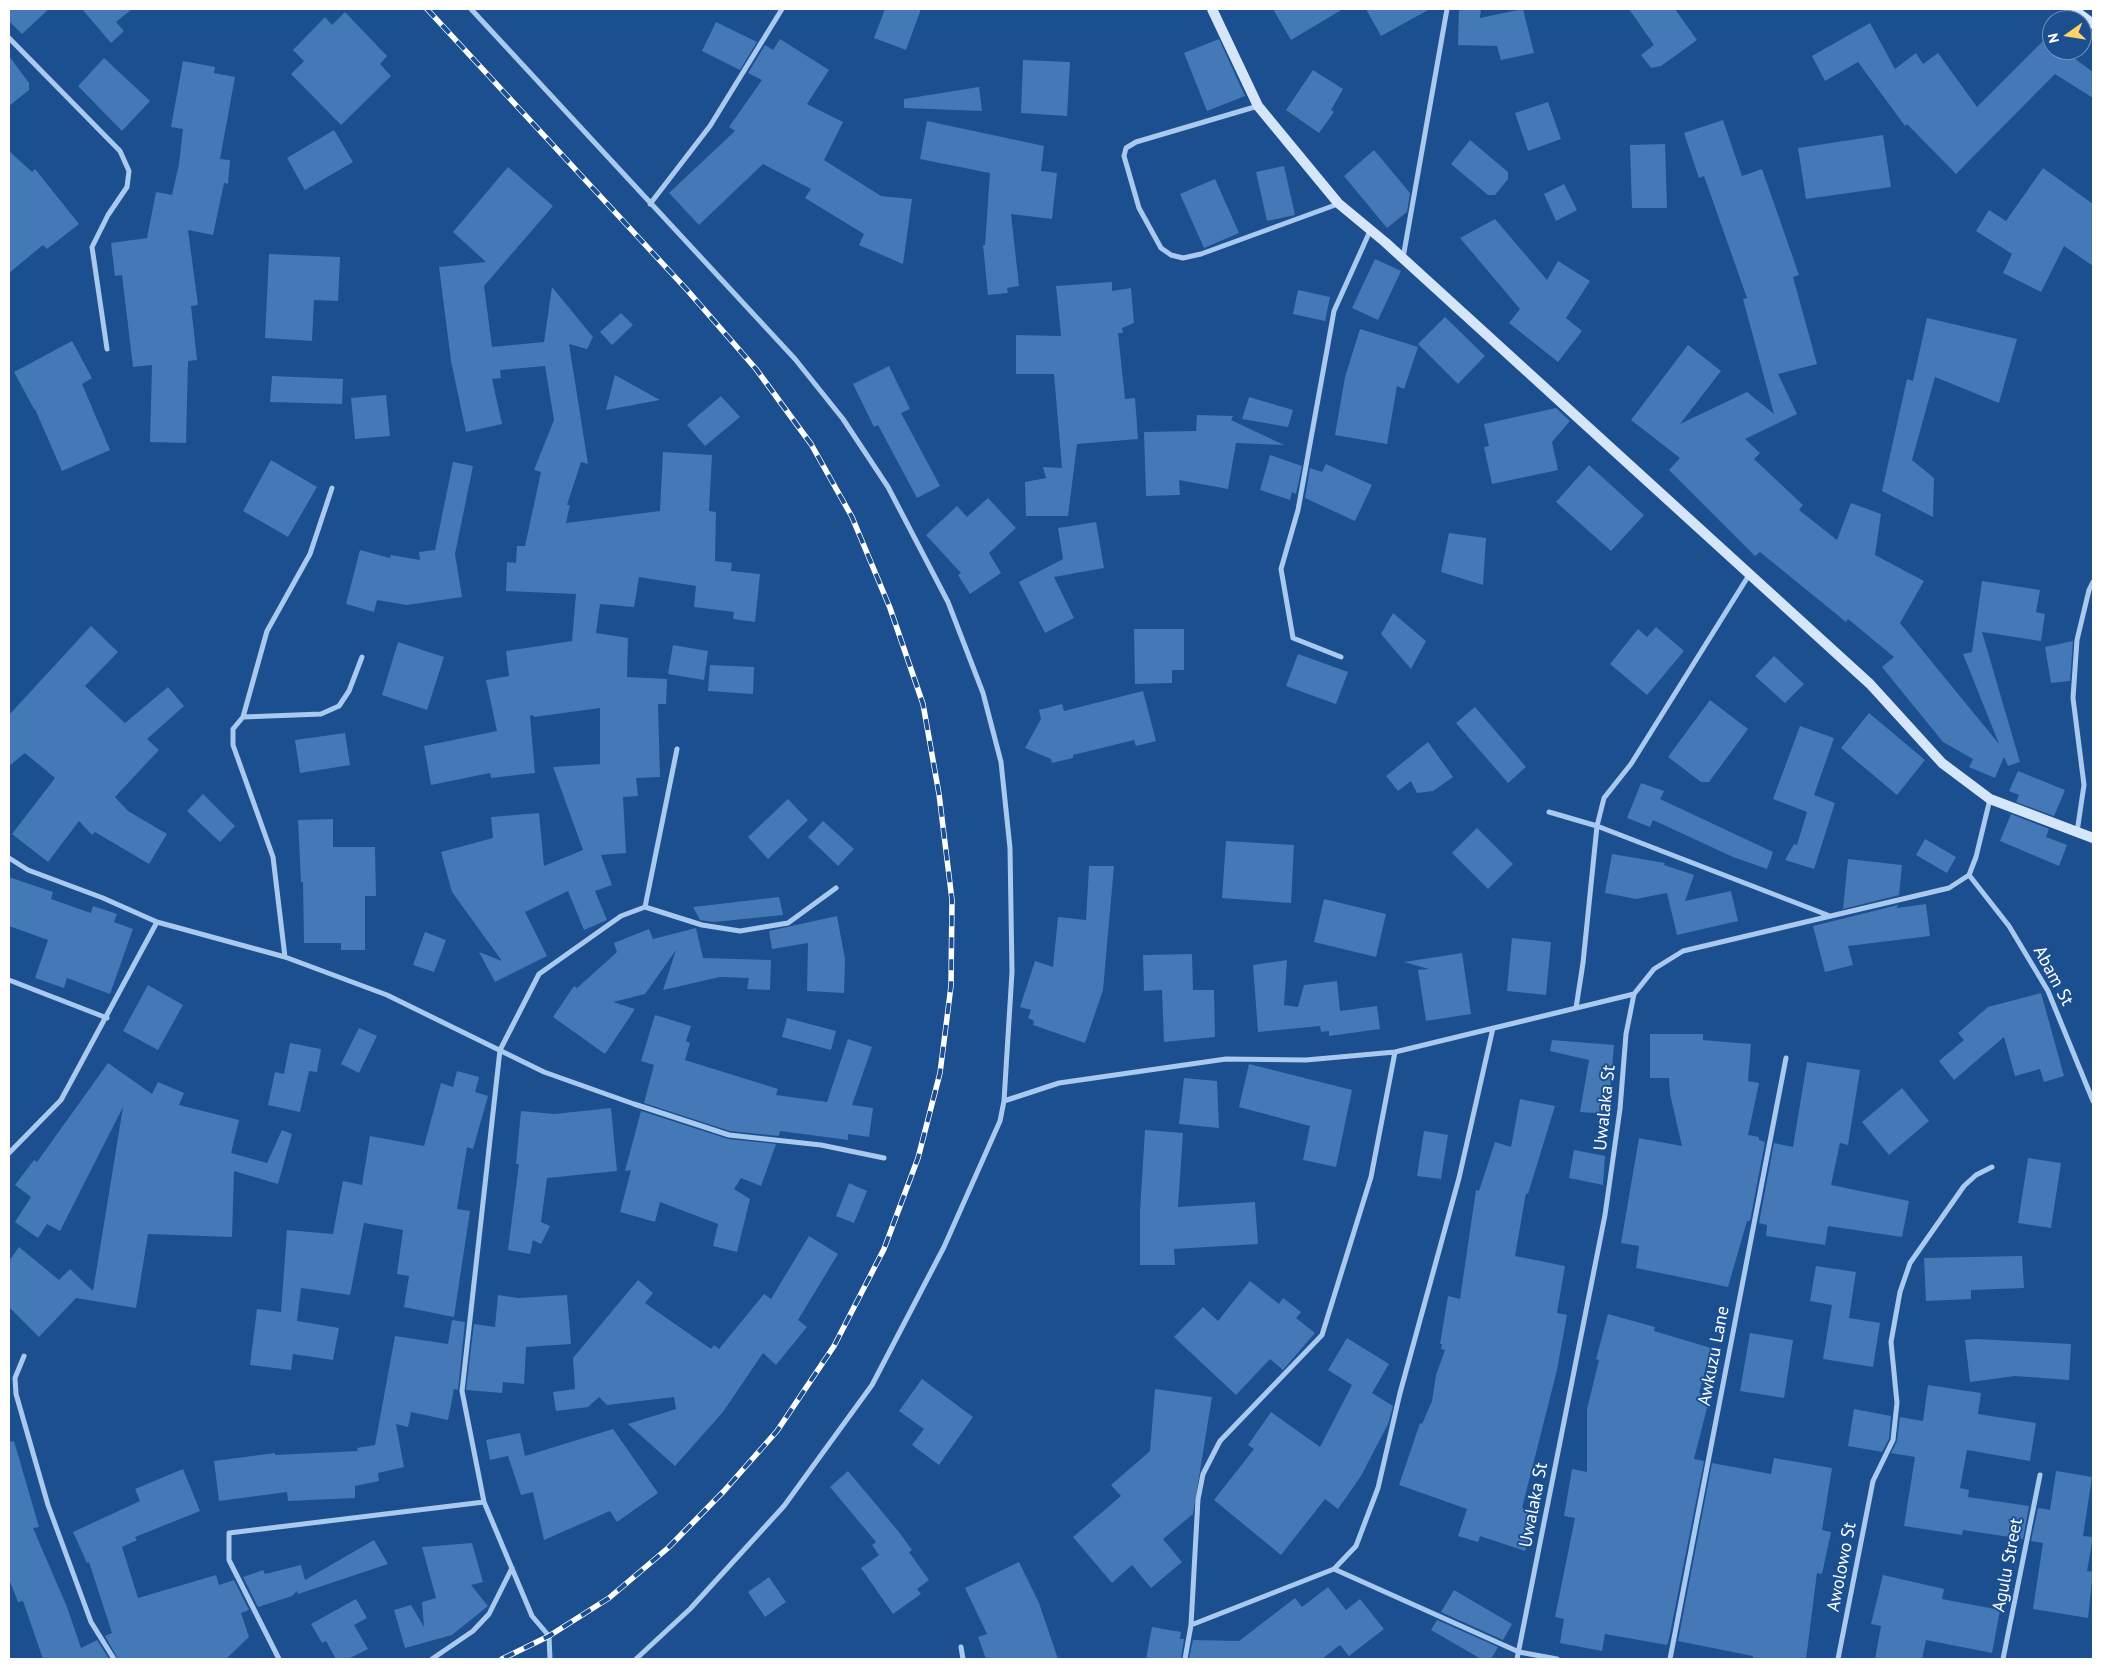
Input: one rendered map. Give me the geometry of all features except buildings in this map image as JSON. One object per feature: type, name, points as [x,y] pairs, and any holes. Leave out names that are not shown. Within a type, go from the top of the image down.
[{"type":"street","points":[[471,9],[795,359],[843,419],[888,487],[948,602],[983,693],[1001,762],[1010,848],[1012,972],[1004,1101],[1000,1121],[944,1247],[872,1385],[784,1506],[690,1609],[636,1659]]},
{"type":"street","points":[[650,204],[710,126],[782,9]]},
{"type":"street","points":[[1212,9],[1258,106],[1338,203],[1403,258],[1748,575],[1870,684],[1942,763],[1990,799],[2093,838]]},
{"type":"street","points":[[1403,258],[1447,9]]},
{"type":"street","points":[[2073,9],[2093,24]]},
{"type":"street","points":[[9,38],[120,151],[129,171],[127,187],[108,215],[92,247],[107,349]]},
{"type":"street","points":[[1258,106],[1136,142],[1126,148],[1124,156],[1139,208],[1161,248],[1183,258],[1201,254],[1338,203]]},
{"type":"street","points":[[1341,657],[1293,638],[1281,569],[1298,510],[1334,311],[1370,230]]},
{"type":"street","points":[[285,957],[273,857],[233,744],[233,728],[243,717],[267,631],[310,554],[332,488]]},
{"type":"street","points":[[1576,1008],[1583,963],[1597,826],[1604,798],[1631,764],[1748,575]]},
{"type":"street","points":[[2077,832],[2084,785],[2073,698],[2076,640],[2089,590],[2093,582]]},
{"type":"street","points":[[243,717],[321,714],[339,706],[349,691],[362,657]]},
{"type":"street","points":[[645,907],[677,749]]},
{"type":"street","points":[[1969,876],[1976,857],[1990,799]]},
{"type":"street","points":[[1549,812],[1597,826],[1831,916]]},
{"type":"street","points":[[9,858],[28,870],[103,898],[157,922],[285,957],[387,995],[544,1072],[729,1135],[821,1145],[884,1158]]},
{"type":"street","name":"Uwalaka St","points":[[1517,1659],[1605,1215],[1620,1109],[1626,1034],[1634,994],[1654,969],[1682,951],[1949,888],[1969,876]]},
{"type":"street","name":"Abam St","points":[[1969,876],[2009,926],[2048,991],[2093,1101]]},
{"type":"street","points":[[550,1659],[549,1636],[532,1616],[484,1502],[462,1391],[500,1050],[539,974],[621,916],[645,907],[702,925],[740,931],[788,923],[836,888]]},
{"type":"street","points":[[9,1153],[61,1100],[107,1018],[157,922]]},
{"type":"street","points":[[9,980],[107,1018]]},
{"type":"street","points":[[1004,1101],[1058,1083],[1226,1059],[1306,1060],[1395,1052],[1634,994]]},
{"type":"street","points":[[1190,1625],[1334,1569],[1356,1546],[1378,1488],[1400,1393],[1459,1178],[1493,1028]]},
{"type":"street","points":[[1185,1659],[1190,1625],[1198,1499],[1203,1474],[1220,1441],[1322,1335],[1371,1177],[1395,1052]]},
{"type":"street","name":"Awkuzu Lane","points":[[1670,1659],[1786,1058]]},
{"type":"street","name":"Awolowo St","points":[[1838,1659],[1873,1481],[1893,1440],[1897,1403],[1891,1342],[1900,1292],[1910,1263],[1964,1186],[1976,1175],[1992,1167]]},
{"type":"street","points":[[24,1356],[15,1378],[16,1394],[48,1504],[91,1622],[114,1659]]},
{"type":"street","name":"Agulu Street","points":[[2003,1659],[2040,1476]]},
{"type":"street","points":[[279,1659],[229,1560],[229,1533],[484,1502]]},
{"type":"street","points":[[432,1659],[473,1630],[489,1614],[512,1568]]},
{"type":"street","points":[[1334,1569],[1519,1652],[1557,1659]]},
{"type":"street","points":[[961,1647],[963,1659]]},
{"type":"railway","points":[[427,9],[688,291],[756,369],[811,444],[852,517],[890,608],[923,704],[939,794],[952,900],[951,986],[940,1073],[918,1158],[884,1249],[834,1346],[777,1431],[724,1491],[668,1548],[609,1598],[549,1636],[502,1659]]}]
